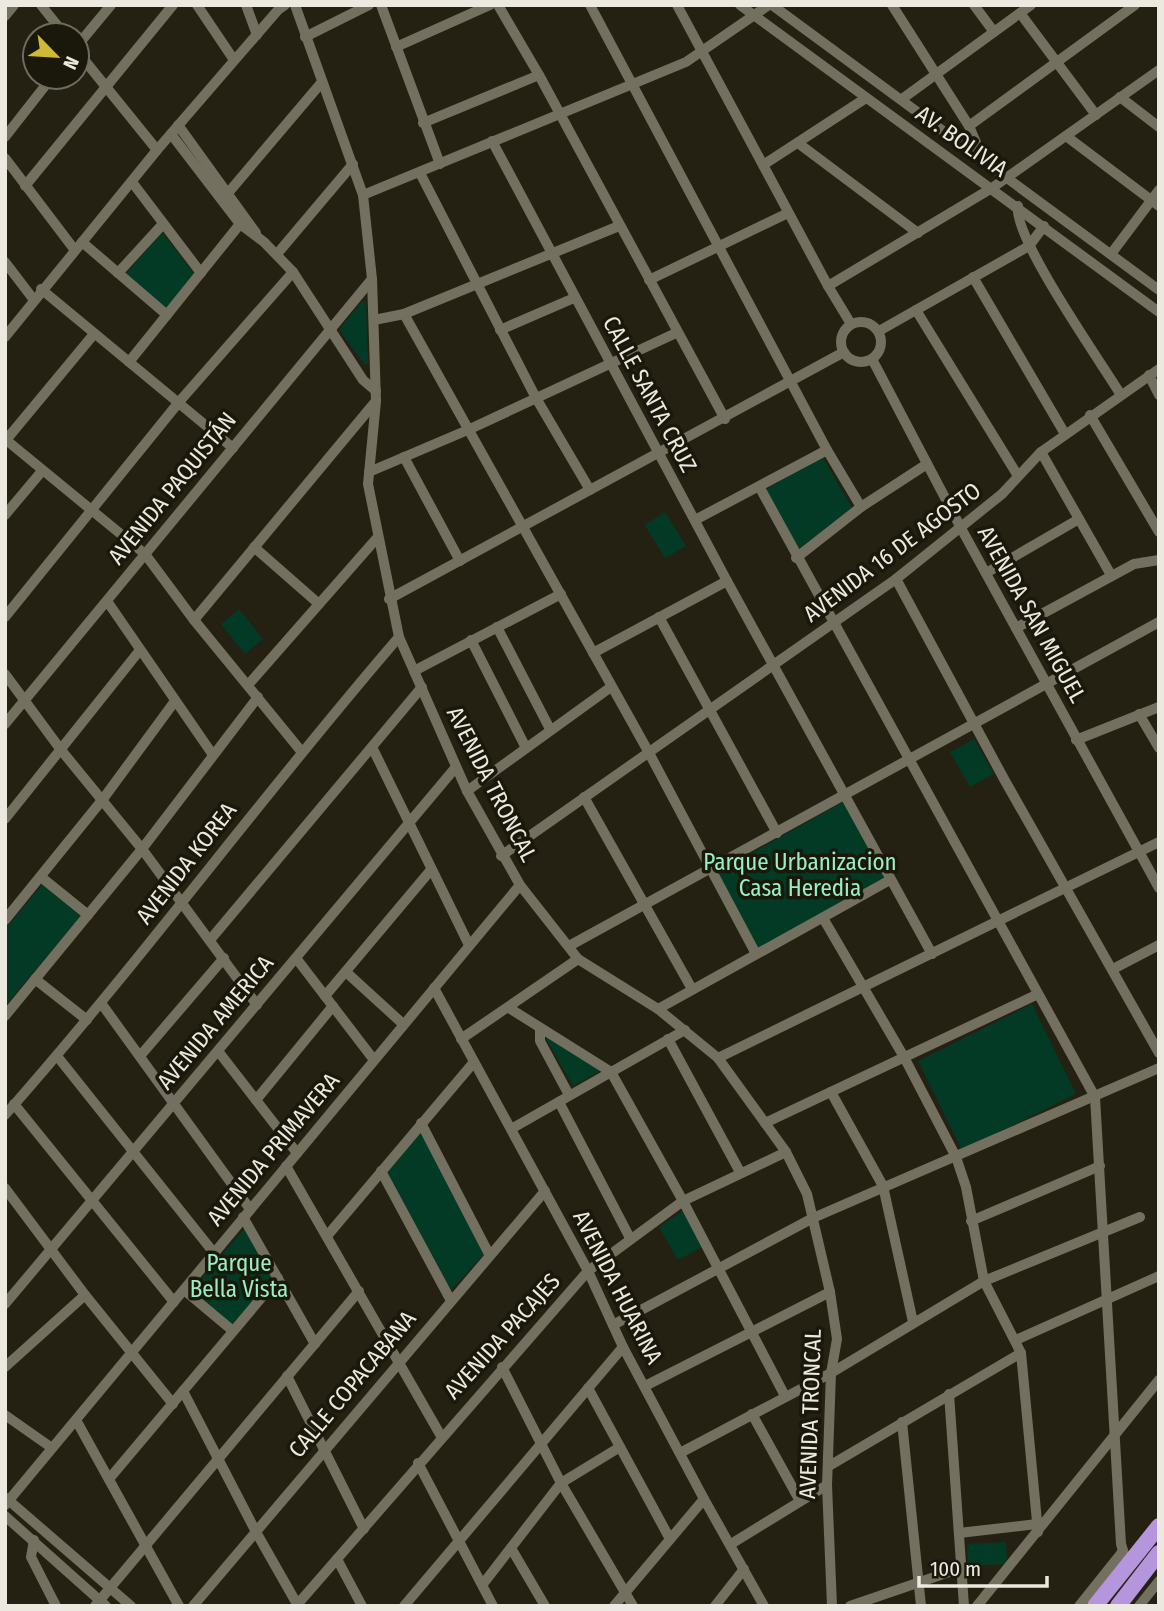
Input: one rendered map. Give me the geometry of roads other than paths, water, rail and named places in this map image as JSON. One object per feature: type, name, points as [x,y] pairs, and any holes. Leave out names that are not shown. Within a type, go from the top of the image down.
[{"type":"highway","points":[[1095,1606],[1127,1556],[1159,1526]]},
{"type":"highway","points":[[1118,1606],[1159,1553]]},
{"type":"street","points":[[5,16],[14,5]]},
{"type":"street","points":[[41,5],[54,21]]},
{"type":"street","points":[[91,30],[111,5]]},
{"type":"street","points":[[25,186],[173,5]]},
{"type":"street","points":[[197,5],[234,60]]},
{"type":"street","points":[[246,5],[257,35]]},
{"type":"street","points":[[5,337],[41,289],[157,150],[285,5]]},
{"type":"street","name":"AVENIDA TRONCAL","points":[[295,5],[363,195],[372,279],[376,396],[369,472],[377,538],[399,637],[467,791],[520,885],[578,959],[658,1009],[718,1058],[801,1177],[830,1292],[837,1339],[831,1373],[827,1485],[832,1606]]},
{"type":"street","points":[[305,37],[369,5]]},
{"type":"street","points":[[381,5],[440,164]]},
{"type":"street","points":[[396,47],[490,5]]},
{"type":"street","points":[[498,5],[540,75],[618,226],[725,419]]},
{"type":"street","points":[[590,5],[790,382],[860,507]]},
{"type":"street","points":[[677,5],[788,213],[851,324]]},
{"type":"street","name":"AV. BOLIVIA","points":[[740,5],[1018,206],[1159,312]]},
{"type":"street","points":[[363,195],[632,85],[701,52],[771,5]]},
{"type":"street","name":"AV. BOLIVIA","points":[[771,5],[1159,290]]},
{"type":"street","points":[[892,5],[934,76],[969,126],[981,148],[983,159]]},
{"type":"street","points":[[974,5],[994,32]]},
{"type":"street","points":[[902,99],[1031,5]]},
{"type":"street","points":[[969,126],[1135,5]]},
{"type":"street","points":[[1020,13],[1096,115]]},
{"type":"street","points":[[91,67],[157,150]]},
{"type":"street","points":[[828,286],[992,188],[1159,70]]},
{"type":"street","points":[[423,123],[540,75]]},
{"type":"street","points":[[225,195],[322,82]]},
{"type":"street","points":[[5,137],[41,91]]},
{"type":"street","points":[[1120,97],[1159,127]]},
{"type":"street","points":[[763,165],[866,98]]},
{"type":"street","points":[[175,130],[259,239]]},
{"type":"street","points":[[1066,136],[1155,203]]},
{"type":"street","name":"CALLE SANTA CRUZ","points":[[492,141],[773,666],[932,954]]},
{"type":"street","points":[[798,143],[918,233]]},
{"type":"street","points":[[5,158],[25,186],[78,246],[118,273],[167,315]]},
{"type":"street","points":[[277,254],[353,163]]},
{"type":"street","points":[[420,173],[536,398],[590,490]]},
{"type":"street","points":[[132,182],[201,273]]},
{"type":"street","points":[[1111,254],[1155,203],[1159,190]]},
{"type":"street","points":[[194,620],[376,396],[293,272],[277,254],[240,224],[225,195]]},
{"type":"street","points":[[1018,206],[1017,218],[1029,246],[1121,395]]},
{"type":"street","points":[[649,280],[788,213]]},
{"type":"street","points":[[129,362],[240,224]]},
{"type":"street","points":[[118,273],[162,225]]},
{"type":"street","points":[[374,320],[404,314],[618,226]]},
{"type":"street","points":[[879,331],[1029,246],[1044,226]]},
{"type":"street","points":[[5,262],[34,299]]},
{"type":"street","points":[[5,617],[179,402],[293,272]]},
{"type":"street","points":[[973,277],[1065,434]]},
{"type":"street","name":"AVENIDA PAQUISTÁN","points":[[5,724],[372,279]]},
{"type":"street","points":[[41,289],[233,447]]},
{"type":"street","points":[[500,330],[575,298]]},
{"type":"street","points":[[916,310],[1018,477]]},
{"type":"street","points":[[404,314],[648,751],[756,954]]},
{"type":"street","points":[[863,321],[879,331],[882,343],[873,359],[854,360],[844,352],[841,340],[851,324],[863,321]]},
{"type":"street","points":[[369,472],[470,429],[676,332]]},
{"type":"street","points":[[94,334],[5,439],[145,554],[194,620],[301,751]]},
{"type":"street","points":[[389,599],[725,419],[844,352]]},
{"type":"street","name":"AVENIDA SAN MIGUEL","points":[[873,359],[962,530],[1159,888]]},
{"type":"street","points":[[1154,372],[1159,395]]},
{"type":"street","name":"AVENIDA 16 DE AGOSTO","points":[[502,856],[896,579],[962,530],[1041,452],[1154,372]]},
{"type":"street","points":[[1090,415],[1159,532]]},
{"type":"street","points":[[695,520],[760,488],[827,450]]},
{"type":"street","points":[[1041,452],[1111,575]]},
{"type":"street","points":[[404,457],[460,561]]},
{"type":"street","points":[[796,558],[860,507],[927,464]]},
{"type":"street","points":[[5,514],[41,471]]},
{"type":"street","points":[[760,488],[796,558],[835,621],[1036,995],[1095,1097],[1115,1437],[1127,1556],[1079,1606]]},
{"type":"street","points":[[986,573],[1079,519]]},
{"type":"street","points":[[248,685],[377,538]]},
{"type":"street","points":[[254,547],[319,604]]},
{"type":"street","points":[[1016,628],[1134,564],[1158,563]]},
{"type":"street","points":[[896,579],[1004,779],[1159,1053]]},
{"type":"street","points":[[593,653],[727,581]]},
{"type":"street","points":[[414,671],[561,594]]},
{"type":"street","points":[[107,601],[213,755]]},
{"type":"street","points":[[659,617],[777,833]]},
{"type":"street","points":[[569,946],[1159,622]]},
{"type":"street","points":[[497,627],[550,729]]},
{"type":"street","name":"AVENIDA KOREA","points":[[5,1115],[101,1003],[301,751],[399,637]]},
{"type":"street","points":[[471,640],[525,746]]},
{"type":"street","points":[[5,819],[140,650]]},
{"type":"street","points":[[5,674],[61,750],[183,902],[257,1005]]},
{"type":"street","points":[[210,940],[422,687]]},
{"type":"street","points":[[467,791],[525,746],[611,687]]},
{"type":"street","points":[[5,1016],[142,849],[258,697]]},
{"type":"street","points":[[7,913],[41,877],[103,799],[175,701]]},
{"type":"street","points":[[1076,740],[1159,707]]},
{"type":"street","points":[[1139,714],[1159,748]]},
{"type":"street","points":[[372,747],[430,871],[469,945]]},
{"type":"street","name":"AVENIDA AMERICA","points":[[5,1304],[456,767]]},
{"type":"street","points":[[584,797],[692,989]]},
{"type":"street","points":[[718,1058],[1159,842]]},
{"type":"street","points":[[325,996],[430,871]]},
{"type":"street","points":[[41,877],[88,915]]},
{"type":"street","points":[[658,1009],[890,880]]},
{"type":"street","name":"AVENIDA PRIMAVERA","points":[[6,1501],[520,885]]},
{"type":"street","points":[[822,918],[904,1058],[956,1157],[966,1187],[984,1281],[1017,1340],[1021,1353],[1038,1528]]},
{"type":"street","points":[[1113,969],[1159,945]]},
{"type":"street","points":[[140,1056],[223,958]]},
{"type":"street","points":[[296,958],[374,1060]]},
{"type":"street","points":[[461,1040],[578,959]]},
{"type":"street","points":[[345,972],[403,1024]]},
{"type":"street","points":[[35,979],[87,1020]]},
{"type":"street","name":"AVENIDA HUARINA","points":[[434,988],[588,1271],[623,1347],[764,1606]]},
{"type":"street","points":[[765,1123],[1036,995]]},
{"type":"street","points":[[101,1003],[173,1103],[246,1213],[315,1344]]},
{"type":"street","points":[[256,1100],[333,1006]]},
{"type":"street","points":[[509,1008],[611,1072],[684,1201],[785,1396]]},
{"type":"street","points":[[540,1028],[540,1041],[569,1095]]},
{"type":"street","points":[[512,1129],[685,1030]]},
{"type":"street","points":[[668,1040],[740,1171]]},
{"type":"street","points":[[218,1051],[297,1153]]},
{"type":"street","points":[[57,1056],[214,1253]]},
{"type":"street","points":[[327,1236],[474,1062]]},
{"type":"street","points":[[613,1325],[813,1218],[1159,1068]]},
{"type":"street","points":[[831,1092],[883,1186],[913,1322]]},
{"type":"street","points":[[559,1102],[630,1238]]},
{"type":"street","points":[[14,1104],[174,1302]]},
{"type":"street","points":[[421,1123],[489,1254]]},
{"type":"street","name":"AVENIDA PACAJES","points":[[296,1605],[588,1271],[684,1201],[740,1171],[786,1152]]},
{"type":"street","points":[[286,1166],[441,1436]]},
{"type":"street","points":[[971,1221],[1100,1166]]},
{"type":"street","points":[[381,1171],[450,1299]]},
{"type":"street","points":[[5,1188],[85,1295],[173,1404]]},
{"type":"street","name":"CALLE COPACABANA","points":[[192,1606],[450,1299],[545,1191]]},
{"type":"street","points":[[680,1453],[831,1373],[984,1281],[1140,1217]]},
{"type":"street","points":[[1017,1340],[1159,1276]]},
{"type":"street","points":[[109,1479],[278,1278]]},
{"type":"street","points":[[184,1290],[233,1331]]},
{"type":"street","points":[[5,1516],[34,1540],[100,1604],[359,1291]]},
{"type":"street","points":[[645,1386],[750,1330],[830,1292]]},
{"type":"street","points":[[5,1367],[85,1295]]},
{"type":"street","points":[[404,1606],[623,1347]]},
{"type":"street","points":[[829,1466],[1021,1353]]},
{"type":"street","points":[[502,1367],[561,1483],[634,1606]]},
{"type":"street","points":[[287,1376],[364,1529]]},
{"type":"street","points":[[977,1606],[1159,1380]]},
{"type":"street","points":[[588,1388],[670,1539]]},
{"type":"street","points":[[183,1391],[296,1605]]},
{"type":"street","points":[[949,1394],[964,1606]]},
{"type":"street","points":[[751,1414],[800,1501]]},
{"type":"street","points":[[5,1415],[52,1448]]},
{"type":"street","points":[[76,1420],[179,1606]]},
{"type":"street","points":[[902,1422],[921,1606]]},
{"type":"street","points":[[483,1584],[561,1483],[620,1447]]},
{"type":"street","points":[[418,1464],[493,1606]]},
{"type":"street","points":[[731,1544],[827,1485]]},
{"type":"street","points":[[614,1606],[704,1499]]},
{"type":"street","points":[[6,1501],[131,1606]]},
{"type":"street","points":[[959,1533],[1038,1528]]},
{"type":"street","points":[[34,1540],[31,1556],[55,1606]]},
{"type":"street","points":[[511,1548],[545,1606]]},
{"type":"street","points":[[338,1559],[362,1606]]},
{"type":"street","points":[[850,1606],[961,1568]]},
{"type":"street","points":[[715,1606],[744,1569]]},
{"type":"street","points":[[1139,1606],[1159,1581]]},
{"type":"park label","name":"Parque Urbanizacion Casa Heredia","points":[[800,875]]},
{"type":"park label","name":"Parque Bella Vista","points":[[239,1276]]}]
